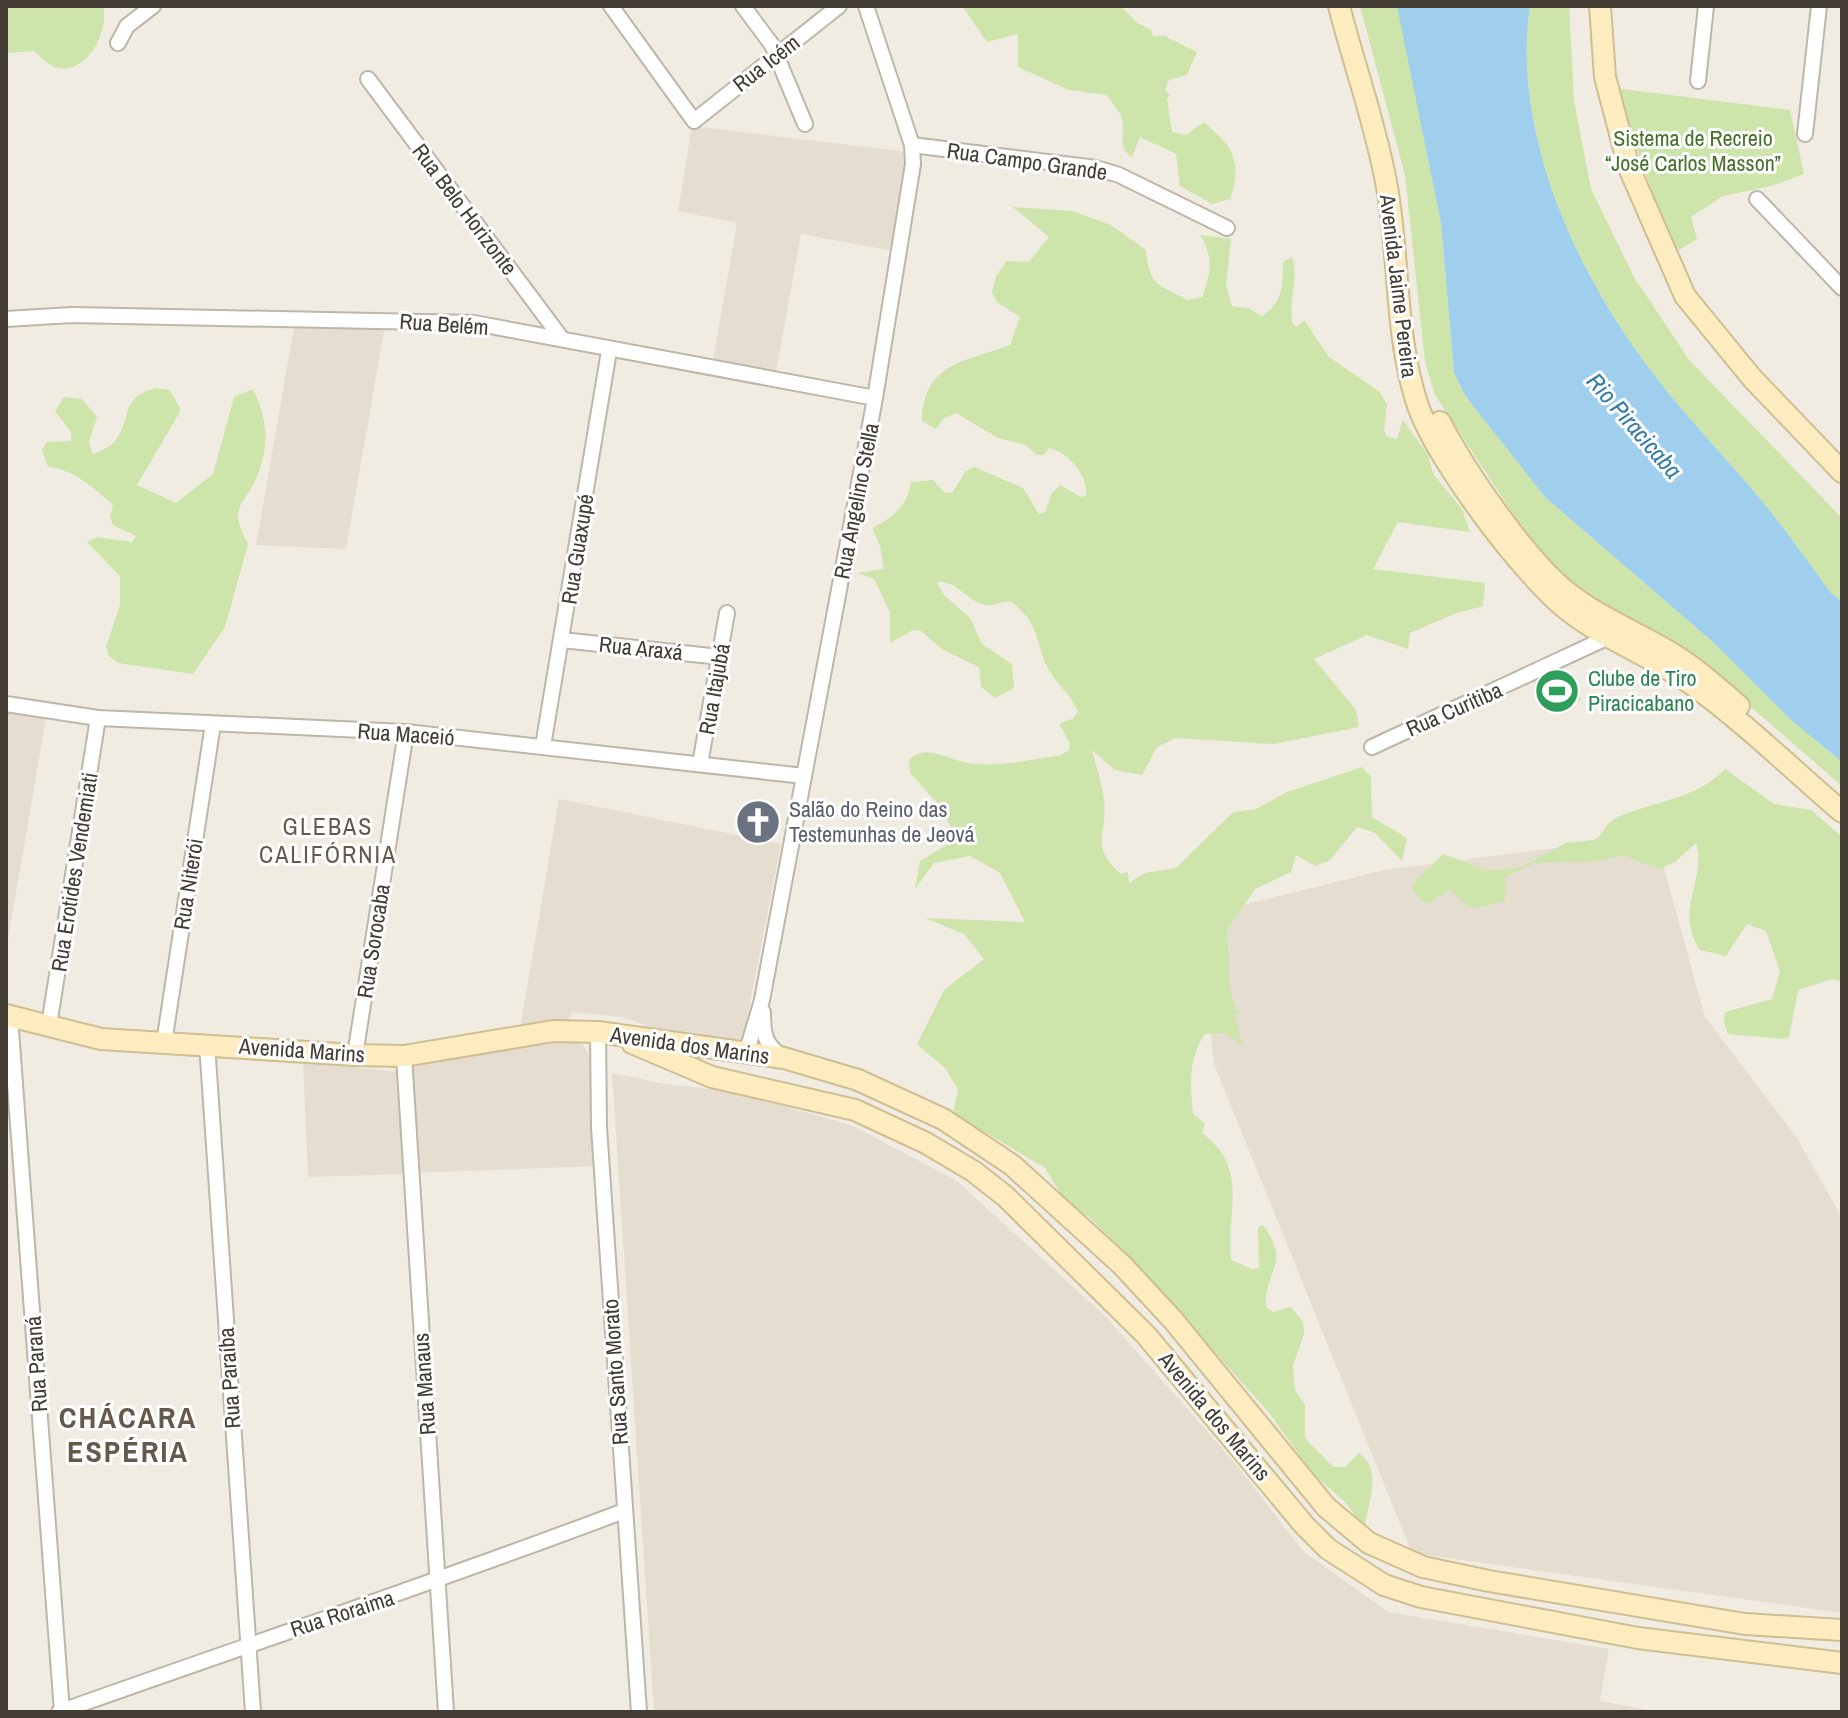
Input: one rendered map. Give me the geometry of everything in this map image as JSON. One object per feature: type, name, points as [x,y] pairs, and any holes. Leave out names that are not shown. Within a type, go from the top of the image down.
[{"type":"street","points":[[118,43],[127,26],[153,6]]},
{"type":"street","name":"Rua Icém","points":[[611,6],[694,121],[839,6]]},
{"type":"street","points":[[743,6],[772,45],[805,124]]},
{"type":"street","name":"Rua Angelino Stella","points":[[762,1000],[875,398],[913,164],[912,145],[866,6]]},
{"type":"street","name":"Avenida Jaime Pereira","points":[[1339,6],[1386,183],[1408,372],[1418,407],[1445,457],[1517,560],[1567,610],[1615,634],[1696,688],[1842,812]]},
{"type":"street","name":"Avenida Jaime Pereira","points":[[1350,6],[1398,180],[1419,367],[1430,401],[1458,451],[1537,563],[1566,591],[1615,634],[1660,647],[1706,677],[1842,794]]},
{"type":"street","points":[[1600,6],[1599,37],[1605,77],[1629,168],[1685,296],[1752,378],[1842,472]]},
{"type":"street","points":[[1698,81],[1706,6]]},
{"type":"street","points":[[1805,134],[1819,6]]},
{"type":"street","name":"Rua Belo Horizonte","points":[[368,79],[562,339]]},
{"type":"street","name":"Rua Campo Grande","points":[[912,145],[1096,168],[1119,175],[1227,228]]},
{"type":"street","points":[[1757,199],[1842,288]]},
{"type":"street","name":"Rua Belém","points":[[6,319],[72,315],[474,323],[609,351],[875,398]]},
{"type":"street","name":"Rua Guaxupé","points":[[543,746],[609,351]]},
{"type":"street","name":"Rua Itajubá","points":[[700,764],[727,613]]},
{"type":"street","name":"Rua Curitiba","points":[[1372,747],[1615,634]]},
{"type":"street","name":"Rua Araxá","points":[[562,640],[720,657]]},
{"type":"street","name":"Rua Maceió","points":[[6,704],[98,718],[406,732],[804,776]]},
{"type":"street","name":"Rua Erotides Vendemiati","points":[[49,1025],[98,718]]},
{"type":"street","name":"Rua Niterói","points":[[164,1043],[213,724]]},
{"type":"street","name":"Rua Sorocaba","points":[[355,1055],[406,732]]},
{"type":"street","points":[[750,1085],[745,1072],[746,1054],[762,1000]]},
{"type":"street","points":[[762,1000],[763,1036],[768,1046],[805,1073],[806,1078],[795,1094]]},
{"type":"street","name":"Avenida Marins","points":[[8,1016],[101,1039],[355,1055],[404,1056],[553,1031],[598,1032]]},
{"type":"street","name":"Rua Paraná","points":[[8,1016],[61,1712]]},
{"type":"street","name":"Avenida dos Marins","points":[[598,1032],[784,1058],[900,1097],[967,1133],[1012,1165],[1122,1265],[1173,1320],[1326,1507],[1369,1543],[1423,1567],[1646,1608],[1794,1629],[1842,1630]]},
{"type":"street","name":"Avenida dos Marins","points":[[598,1032],[712,1077],[855,1110],[897,1129],[973,1171],[1005,1196],[1146,1335],[1304,1525],[1328,1549],[1384,1585],[1421,1597],[1638,1638],[1841,1658]]},
{"type":"street","name":"Rua Santo Morato","points":[[598,1032],[599,1127],[639,1712]]},
{"type":"street","name":"Rua Paraíba","points":[[207,1044],[253,1712]]},
{"type":"street","name":"Rua Manaus","points":[[404,1056],[446,1712]]},
{"type":"street","name":"Rua Roraima","points":[[61,1712],[247,1644],[436,1582],[624,1511]]},
{"type":"street","points":[[1638,1638],[1646,1608]]},
{"type":"street","points":[[1687,1645],[1693,1615]]},
{"type":"shaded area","points":[[692,126],[909,152],[894,251],[801,234],[775,377],[712,366],[737,223],[678,211]]},
{"type":"shaded area","points":[[295,322],[385,325],[346,549],[256,545]]},
{"type":"shaded area","points":[[6,712],[46,718],[6,951]]},
{"type":"shaded area","points":[[559,799],[781,844],[742,1044],[663,1032],[623,1017],[572,1012],[567,1022],[520,1029]]},
{"type":"shaded area","points":[[1655,835],[1705,1017],[1797,1138],[1842,1218],[1842,1613],[1412,1553],[1214,1064],[1199,916],[1384,870]]},
{"type":"shaded area","points":[[568,1039],[581,1043],[594,1061],[597,1166],[416,1173],[409,1063]]},
{"type":"shaded area","points":[[303,1062],[400,1072],[406,1174],[308,1177]]},
{"type":"shaded area","points":[[612,1073],[665,1084],[729,1091],[851,1125],[957,1181],[1106,1317],[1235,1463],[1303,1551],[1388,1612],[1609,1649],[1600,1701],[1658,1712],[654,1712]]},
{"type":"green space","points":[[6,6],[103,6],[103,28],[85,59],[66,69],[54,67],[34,51],[6,53]]},
{"type":"green space","points":[[962,6],[1121,6],[1137,23],[1151,30],[1153,36],[1165,36],[1197,52],[1187,75],[1169,80],[1165,90],[1170,95],[1167,99],[1172,132],[1186,135],[1204,122],[1222,139],[1235,165],[1230,199],[1212,204],[1180,186],[1176,154],[1140,137],[1132,157],[1124,148],[1121,116],[1107,95],[1069,90],[1018,67],[1018,34],[987,42]]},
{"type":"green space","points":[[1360,6],[1397,6],[1400,13],[1441,223],[1454,373],[1466,397],[1545,497],[1714,643],[1791,720],[1842,762],[1842,786],[1708,670],[1603,607],[1542,558],[1435,395],[1425,362],[1405,175]]},
{"type":"green space","points":[[1530,6],[1569,6],[1574,101],[1591,189],[1634,277],[1689,360],[1842,518],[1842,601],[1831,593],[1762,501],[1655,376],[1600,294],[1556,202],[1541,153],[1531,104],[1527,55]]},
{"type":"green space","name":"Sistema de Recreio “José Carlos Masson”","points":[[1615,88],[1790,110],[1804,174],[1771,186],[1723,196],[1691,217],[1697,239],[1674,253]]},
{"type":"green space","points":[[1013,207],[1072,211],[1111,225],[1146,250],[1150,270],[1157,282],[1188,300],[1202,297],[1209,273],[1209,258],[1200,235],[1231,239],[1226,285],[1232,306],[1248,308],[1262,316],[1278,299],[1283,262],[1292,257],[1295,274],[1291,307],[1293,324],[1297,327],[1304,320],[1329,357],[1380,392],[1387,405],[1384,431],[1387,437],[1397,439],[1403,420],[1427,453],[1434,475],[1462,509],[1470,532],[1398,522],[1373,569],[1485,583],[1483,606],[1454,614],[1410,633],[1408,649],[1367,635],[1314,659],[1356,710],[1359,727],[1274,744],[1175,738],[1157,747],[1142,775],[1115,770],[1092,750],[1104,800],[1102,840],[1105,856],[1121,874],[1128,872],[1129,883],[1145,873],[1176,868],[1233,812],[1256,809],[1287,792],[1362,767],[1371,777],[1372,817],[1407,838],[1402,861],[1375,833],[1357,827],[1330,860],[1315,866],[1296,855],[1291,872],[1255,889],[1226,932],[1229,983],[1240,1014],[1234,1014],[1243,1046],[1225,1033],[1205,1034],[1199,1043],[1192,1072],[1193,1114],[1205,1124],[1202,1133],[1217,1147],[1231,1176],[1231,1260],[1252,1269],[1259,1268],[1258,1227],[1263,1225],[1271,1238],[1276,1259],[1266,1294],[1266,1307],[1273,1312],[1291,1307],[1303,1322],[1304,1335],[1293,1365],[1295,1390],[1305,1405],[1305,1438],[1333,1467],[1345,1467],[1359,1453],[1367,1461],[1373,1479],[1365,1529],[1345,1502],[1313,1474],[1270,1414],[1132,1259],[1088,1216],[1067,1204],[1045,1168],[953,1113],[958,1090],[946,1069],[917,1044],[944,990],[984,959],[964,934],[925,918],[1025,922],[1000,873],[970,856],[934,863],[915,889],[920,861],[948,844],[953,833],[942,808],[910,773],[909,760],[915,755],[930,753],[968,763],[991,764],[1061,755],[1069,750],[1070,743],[1059,724],[1074,718],[1078,711],[1046,665],[1034,629],[1012,602],[981,604],[955,586],[937,582],[944,595],[970,618],[982,644],[1012,664],[1014,688],[995,698],[981,687],[979,667],[943,650],[921,631],[913,630],[890,643],[890,613],[874,579],[857,573],[884,569],[880,546],[872,528],[898,510],[907,497],[911,482],[933,480],[945,493],[952,493],[965,472],[974,467],[1023,488],[1039,514],[1045,512],[1052,493],[1060,485],[1081,497],[1086,495],[1080,472],[1070,459],[1056,450],[1049,448],[1044,455],[1036,455],[1026,445],[998,438],[956,413],[943,419],[936,429],[922,421],[924,401],[939,376],[963,361],[1010,345],[1020,317],[997,302],[992,292],[996,276],[1006,261],[1029,262],[1049,237]]},
{"type":"green space","points":[[156,388],[170,390],[181,410],[137,485],[176,503],[213,474],[234,397],[253,389],[264,423],[265,446],[260,469],[238,515],[248,544],[225,627],[193,674],[118,663],[109,656],[106,647],[120,605],[120,576],[87,542],[97,537],[132,542],[136,536],[113,525],[110,517],[113,505],[91,486],[66,471],[48,467],[42,450],[47,442],[71,441],[71,432],[55,411],[64,397],[82,399],[97,417],[89,442],[93,455],[115,441],[128,409],[137,397]]},
{"type":"green space","name":"Clube de Tiro Piracicabano","points":[[1564,671],[1581,700],[1574,704],[1568,700],[1547,709],[1534,682]]},
{"type":"green space","points":[[1725,769],[1774,804],[1811,810],[1842,837],[1842,981],[1833,979],[1798,990],[1789,1037],[1728,1034],[1724,1023],[1725,1012],[1772,999],[1780,971],[1766,931],[1747,924],[1726,956],[1700,950],[1690,922],[1697,871],[1696,843],[1675,862],[1659,869],[1621,855],[1598,861],[1535,863],[1505,877],[1505,900],[1481,907],[1464,903],[1451,889],[1429,903],[1422,902],[1411,886],[1443,854],[1488,871],[1522,867],[1566,843],[1594,840],[1616,818],[1688,793],[1714,779]]},
{"type":"water","name":"Rio Piracicaba","points":[[1397,6],[1530,6],[1527,55],[1531,104],[1541,153],[1556,202],[1600,294],[1655,376],[1762,501],[1831,593],[1842,601],[1842,762],[1791,720],[1714,643],[1545,497],[1466,397],[1454,373],[1441,223]]},
{"type":"place","name":"Clube de Tiro Piracicabano","points":[[1557,691]]},
{"type":"place","name":"Salão do Reino das Testemunhas de Jeová","points":[[758,822]]},
{"type":"district","name":"GLEBAS CALIFÓRNIA","points":[[328,841]]},
{"type":"district","name":"CHÁCARA ESPÉRIA","points":[[128,1435]]}]
